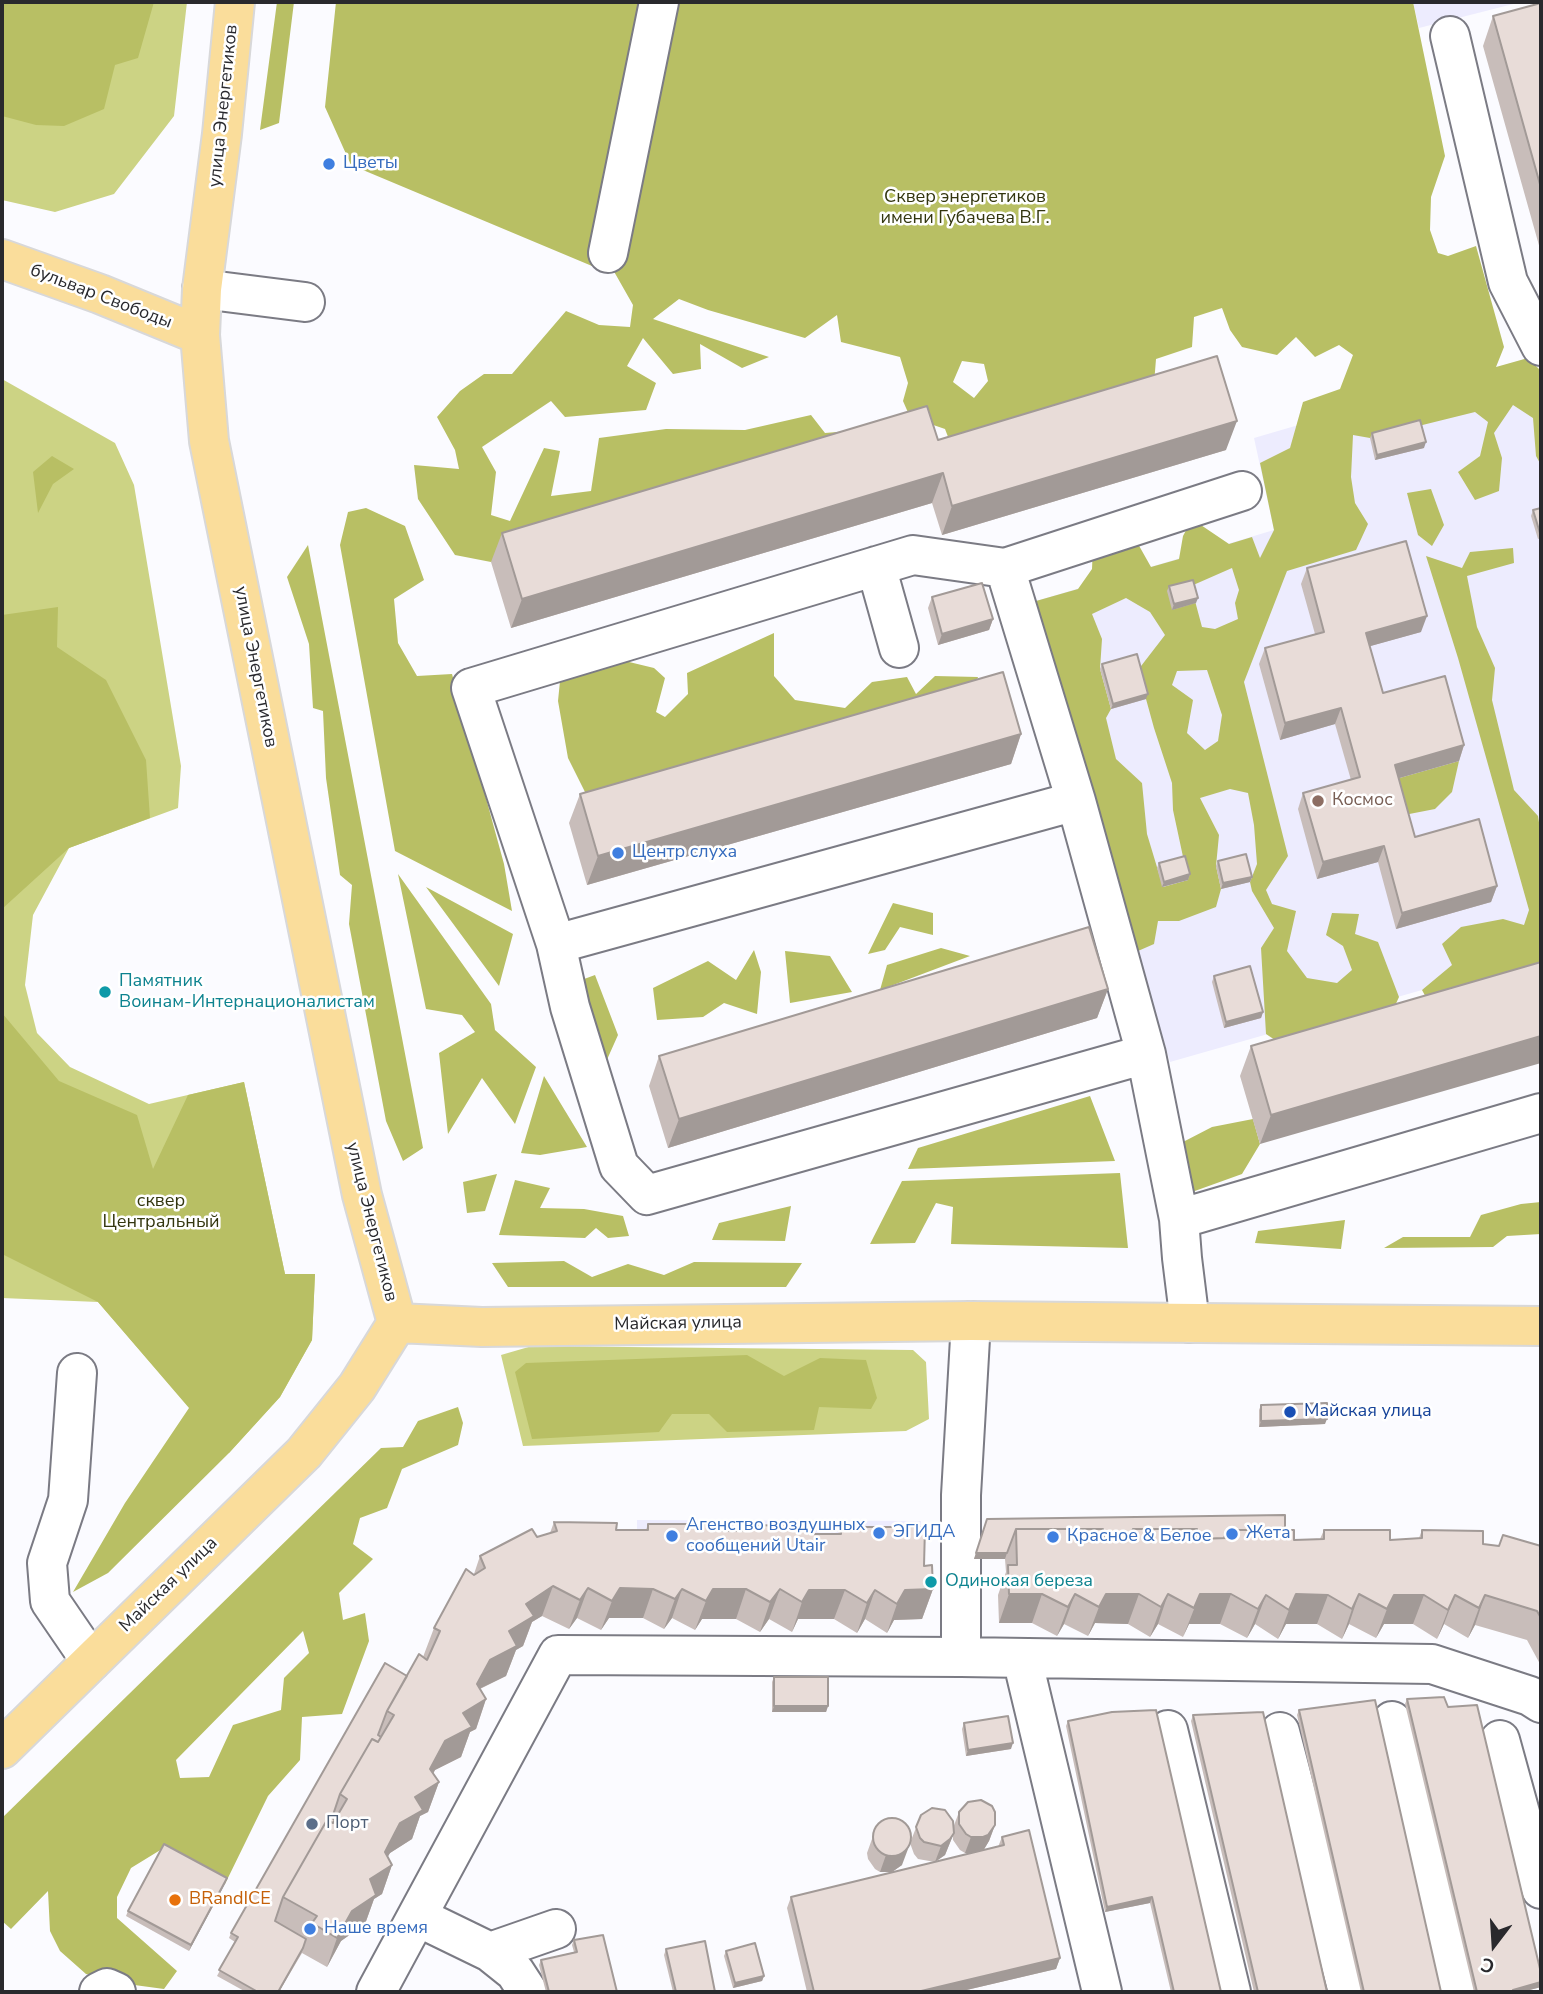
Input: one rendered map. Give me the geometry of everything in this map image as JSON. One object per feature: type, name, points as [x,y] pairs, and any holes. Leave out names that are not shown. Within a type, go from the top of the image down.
[{"type":"main road","name":"улица Энергетиков","points":[[235,2],[222,134],[202,289],[200,335],[209,441],[362,1195],[397,1323]]},
{"type":"main road","name":"бульвар Свободы","points":[[2,259],[100,294],[200,335]]},
{"type":"main road","name":"Майская улица","points":[[2,1749],[304,1453],[357,1387],[397,1323],[482,1326],[971,1321],[1541,1326]]},
{"type":"lane","points":[[608,253],[659,2]]},
{"type":"lane","points":[[1450,36],[1508,282],[1541,346]]},
{"type":"lane","points":[[202,289],[305,302]]},
{"type":"lane","points":[[1146,1054],[647,1195],[619,1166],[570,1007],[556,944],[471,688],[913,555],[1005,568],[1242,491]]},
{"type":"lane","points":[[876,566],[899,648]]},
{"type":"lane","points":[[1005,568],[1076,801],[1146,1054],[1180,1219],[1190,1323]]},
{"type":"lane","points":[[556,944],[1076,801]]},
{"type":"lane","points":[[1180,1219],[1541,1114]]},
{"type":"lane","points":[[961,1657],[961,1495],[971,1321]]},
{"type":"lane","points":[[77,1373],[68,1500],[47,1563],[50,1601],[91,1661]]},
{"type":"lane","points":[[376,1992],[558,1655],[961,1657],[1432,1664],[1530,1696],[1541,1703]]},
{"type":"lane","points":[[1022,1658],[1102,1992]]},
{"type":"lane","points":[[1392,1721],[1459,1992]]},
{"type":"lane","points":[[1168,1730],[1231,1992]]},
{"type":"lane","points":[[1280,1732],[1348,1992]]},
{"type":"lane","points":[[1500,1740],[1541,1888]]},
{"type":"lane","points":[[418,1917],[490,1952],[515,1972],[528,1992]]},
{"type":"lane","points":[[490,1952],[556,1929]]},
{"type":"lane","points":[[99,1992],[107,1988],[116,1992]]},
{"type":"shaded area","points":[[1413,2],[1521,2],[1419,28]]},
{"type":"shaded area","name":"Космос","points":[[1528,358],[1541,401],[1541,956],[1170,1062],[1036,601],[1274,530],[1254,438]]},
{"type":"shaded area","points":[[637,1520],[921,1521],[921,1595],[637,1553]]},
{"type":"green space","points":[[2,2],[187,2],[174,116],[114,194],[55,212],[2,200]]},
{"type":"green space","points":[[2,2],[154,2],[138,58],[115,65],[104,109],[64,126],[36,125],[2,116]]},
{"type":"green space","points":[[277,2],[294,2],[279,123],[260,130]]},
{"type":"green space","points":[[336,2],[644,2],[624,124],[592,266],[351,165],[325,107]]},
{"type":"green space","name":"Сквер энергетиков имени Губачева В.Г.","points":[[677,2],[1413,2],[1445,156],[1431,197],[1430,230],[1438,253],[1448,256],[1476,246],[1504,347],[1496,367],[1528,358],[1541,371],[1541,465],[1536,456],[1533,418],[1513,405],[1494,433],[1502,458],[1499,491],[1475,500],[1458,472],[1480,456],[1488,422],[1475,412],[1370,438],[1353,435],[1351,477],[1355,503],[1368,524],[1356,550],[1287,571],[1244,682],[1288,856],[1266,890],[1272,904],[1296,911],[1287,951],[1307,978],[1337,983],[1352,970],[1343,946],[1326,935],[1332,913],[1359,914],[1355,934],[1378,942],[1399,997],[1393,1010],[1278,1042],[1266,1034],[1261,948],[1274,928],[1252,891],[1250,882],[1257,864],[1248,793],[1230,789],[1200,798],[1219,835],[1216,866],[1221,889],[1216,907],[1179,921],[1158,921],[1154,944],[1138,951],[1036,601],[1078,589],[1092,569],[1093,545],[1133,535],[1151,567],[1179,559],[1183,536],[1192,519],[1229,544],[1252,537],[1260,558],[1274,530],[1260,463],[1290,448],[1303,402],[1340,389],[1353,355],[1339,345],[1315,357],[1296,337],[1277,355],[1242,347],[1230,330],[1222,308],[1194,317],[1192,347],[1156,359],[1154,384],[957,460],[945,429],[910,417],[903,401],[908,383],[900,357],[841,342],[837,315],[805,338],[679,299],[653,319],[769,357],[742,368],[700,344],[701,369],[673,374],[643,338],[627,366],[656,383],[646,410],[565,417],[551,401],[482,447],[496,472],[491,515],[510,521],[544,448],[560,451],[551,496],[591,491],[599,438],[666,429],[745,430],[811,415],[825,433],[849,431],[859,452],[491,562],[455,555],[418,499],[414,465],[459,469],[455,450],[437,417],[460,391],[484,374],[512,374],[566,311],[599,325],[630,327],[633,305],[612,268]],"holes":[[[962,361],[984,364],[988,381],[974,398],[953,382]],[[1232,568],[1239,590],[1235,603],[1238,619],[1215,629],[1202,627],[1191,586]],[[1126,598],[1150,612],[1165,635],[1138,670],[1172,783],[1173,810],[1188,880],[1163,887],[1147,834],[1142,783],[1116,759],[1106,718],[1111,709],[1100,669],[1102,639],[1092,614]],[[1207,670],[1222,715],[1218,741],[1205,750],[1187,733],[1193,700],[1172,685],[1177,671]]]},
{"type":"green space","name":"сквер Центральный","points":[[2,379],[115,443],[134,485],[181,766],[178,808],[69,848],[33,915],[25,985],[37,1033],[70,1067],[149,1104],[244,1082],[285,1274],[315,1274],[312,1340],[280,1397],[229,1453],[98,1302],[2,1298]]},
{"type":"green space","points":[[52,456],[74,469],[53,484],[38,513],[33,472]]},
{"type":"green space","points":[[1431,489],[1444,525],[1432,546],[1418,535],[1407,493]]},
{"type":"green space","points":[[366,508],[405,526],[424,580],[394,599],[398,643],[417,676],[452,674],[504,864],[512,911],[395,851],[340,545],[348,512]]},
{"type":"green space","points":[[308,545],[423,1148],[403,1161],[386,1121],[349,924],[352,885],[340,875],[326,778],[323,711],[313,708],[309,644],[287,577]]},
{"type":"green space","points":[[1513,548],[1514,563],[1467,576],[1477,627],[1495,668],[1492,700],[1514,790],[1538,816],[1541,835],[1541,969],[1428,1001],[1422,990],[1452,965],[1442,944],[1461,927],[1503,919],[1524,925],[1529,910],[1458,658],[1426,556],[1462,568],[1470,552]]},
{"type":"green space","points":[[58,607],[57,647],[106,680],[146,760],[150,818],[69,848],[2,909],[2,615]]},
{"type":"green space","points":[[774,633],[774,676],[795,700],[845,708],[872,682],[907,677],[916,694],[935,676],[978,677],[968,709],[588,798],[568,758],[558,701],[561,671],[625,661],[654,668],[665,678],[656,712],[665,717],[688,694],[687,673]]},
{"type":"green space","points":[[1459,761],[1452,792],[1435,809],[1399,816],[1389,781]]},
{"type":"green space","points":[[398,874],[491,1004],[495,1030],[536,1067],[515,1124],[482,1078],[448,1134],[439,1053],[475,1032],[462,1015],[426,1009]]},
{"type":"green space","points":[[426,887],[513,934],[499,986]]},
{"type":"green space","points":[[893,903],[933,913],[933,935],[900,927],[885,950],[868,954]]},
{"type":"green space","points":[[941,948],[970,956],[880,990],[887,965]]},
{"type":"green space","points":[[754,950],[761,972],[757,1014],[724,1003],[703,1017],[657,1020],[653,988],[708,961],[736,980]]},
{"type":"green space","points":[[785,951],[830,956],[852,992],[790,1003]]},
{"type":"green space","points":[[595,975],[618,1035],[601,1073],[576,982]]},
{"type":"green space","points":[[2,1013],[59,1081],[137,1115],[153,1169],[188,1095],[244,1082],[285,1274],[315,1274],[312,1340],[280,1397],[229,1453],[108,1573],[73,1592],[125,1503],[189,1408],[98,1302],[2,1254]]},
{"type":"green space","points":[[544,1076],[587,1147],[540,1155],[521,1153]]},
{"type":"green space","points":[[1090,1096],[1115,1161],[908,1169],[918,1148]]},
{"type":"green space","points":[[1253,1119],[1260,1144],[1242,1174],[1192,1192],[1183,1142],[1212,1127]]},
{"type":"green space","points":[[1120,1173],[1128,1248],[951,1244],[953,1207],[936,1203],[915,1243],[870,1244],[902,1181]]},
{"type":"green space","points":[[497,1174],[485,1211],[467,1213],[463,1182]]},
{"type":"green space","points":[[515,1180],[550,1188],[540,1208],[584,1209],[623,1216],[629,1236],[608,1238],[596,1228],[585,1238],[499,1235]]},
{"type":"green space","points":[[1541,1202],[1541,1234],[1507,1236],[1493,1247],[1384,1248],[1403,1237],[1470,1237],[1481,1215],[1521,1204]]},
{"type":"green space","points":[[791,1206],[785,1241],[712,1240],[719,1223]]},
{"type":"green space","points":[[1345,1220],[1341,1249],[1255,1243],[1258,1231]]},
{"type":"green space","points":[[564,1261],[592,1277],[628,1264],[664,1275],[694,1262],[802,1263],[786,1287],[508,1287],[492,1263]]},
{"type":"green space","points":[[532,1346],[913,1350],[926,1362],[929,1419],[906,1431],[523,1446],[501,1355]]},
{"type":"green space","points":[[747,1355],[784,1376],[820,1358],[866,1360],[877,1398],[871,1409],[819,1407],[814,1430],[727,1432],[709,1414],[672,1414],[659,1432],[532,1439],[515,1372],[526,1363]]},
{"type":"green space","points":[[458,1407],[463,1423],[458,1445],[402,1469],[387,1508],[360,1518],[353,1544],[373,1559],[339,1593],[343,1620],[365,1613],[369,1641],[342,1714],[302,1717],[300,1760],[268,1796],[225,1884],[162,1849],[131,1868],[117,1897],[117,1918],[177,1971],[164,1989],[86,1974],[60,1951],[50,1931],[48,1891],[11,1929],[2,1921],[2,1818],[381,1448],[403,1447],[418,1421]],"holes":[[[303,1631],[309,1653],[284,1678],[281,1710],[233,1725],[209,1777],[180,1778],[176,1760]]]},
{"type":"building","points":[[1541,3],[1541,188],[1493,16]]},
{"type":"building","points":[[1217,356],[1237,421],[952,506],[943,473],[522,599],[502,533],[927,406],[938,440]]},
{"type":"building","points":[[1420,420],[1426,442],[1377,455],[1372,433]]},
{"type":"building","points":[[1541,508],[1541,533],[1540,533],[1533,510]]},
{"type":"building","points":[[1406,541],[1427,616],[1366,633],[1383,693],[1445,676],[1464,745],[1395,765],[1415,837],[1479,819],[1497,886],[1402,913],[1384,846],[1323,862],[1303,793],[1360,777],[1341,708],[1285,723],[1265,648],[1324,632],[1307,568]]},
{"type":"building","points":[[1193,580],[1198,598],[1174,604],[1169,586]]},
{"type":"building","points":[[982,583],[993,619],[942,634],[932,597]]},
{"type":"building","points":[[1137,654],[1148,694],[1113,704],[1102,664]]},
{"type":"building","points":[[1003,672],[1021,734],[598,856],[580,794]]},
{"type":"building","points":[[1246,854],[1252,877],[1223,883],[1218,861]]},
{"type":"building","points":[[1185,856],[1190,874],[1164,882],[1159,863]]},
{"type":"building","points":[[1089,927],[1108,989],[679,1119],[659,1056]]},
{"type":"building","points":[[1541,962],[1541,1036],[1271,1115],[1251,1046]]},
{"type":"building","points":[[1250,966],[1263,1012],[1226,1022],[1214,976]]},
{"type":"building","points":[[1327,1403],[1327,1419],[1261,1421],[1261,1405]]},
{"type":"building","points":[[1285,1515],[1285,1530],[1228,1530],[1224,1538],[1197,1539],[1197,1529],[1133,1529],[1129,1538],[1104,1539],[1103,1529],[1016,1529],[1007,1553],[976,1553],[987,1519]]},
{"type":"building","points":[[554,1522],[617,1523],[616,1530],[648,1530],[648,1524],[714,1524],[713,1531],[743,1531],[744,1525],[809,1526],[809,1534],[841,1534],[841,1527],[925,1527],[924,1566],[932,1565],[933,1589],[905,1590],[897,1604],[875,1590],[867,1603],[845,1590],[809,1590],[802,1602],[780,1589],[770,1602],[746,1589],[713,1589],[706,1601],[682,1589],[675,1599],[653,1589],[620,1588],[612,1601],[588,1588],[580,1600],[553,1586],[526,1604],[534,1616],[509,1631],[517,1646],[490,1660],[477,1684],[486,1699],[463,1713],[472,1727],[445,1741],[430,1769],[439,1782],[415,1797],[423,1810],[400,1823],[385,1852],[392,1865],[370,1879],[376,1895],[352,1911],[337,1938],[312,1923],[317,1916],[283,1897],[327,1820],[333,1823],[347,1799],[340,1794],[372,1739],[378,1742],[394,1715],[387,1711],[419,1654],[427,1660],[440,1631],[434,1628],[466,1569],[474,1575],[485,1568],[480,1556],[532,1529],[537,1537],[557,1531]]},
{"type":"building","points":[[1016,1529],[1103,1529],[1104,1539],[1133,1538],[1133,1529],[1197,1529],[1197,1539],[1228,1538],[1228,1530],[1294,1530],[1294,1540],[1324,1539],[1324,1530],[1390,1530],[1390,1540],[1422,1538],[1422,1530],[1483,1531],[1483,1544],[1499,1546],[1503,1535],[1541,1546],[1541,1618],[1537,1611],[1485,1595],[1479,1608],[1455,1595],[1448,1610],[1424,1595],[1394,1595],[1387,1609],[1359,1594],[1352,1609],[1328,1595],[1296,1594],[1289,1610],[1266,1595],[1258,1609],[1231,1594],[1200,1594],[1194,1608],[1168,1594],[1161,1607],[1139,1594],[1106,1594],[1099,1607],[1075,1594],[1068,1607],[1042,1594],[1009,1594],[1008,1565],[1017,1565]]},
{"type":"building","points":[[385,1663],[407,1676],[387,1711],[378,1735],[381,1737],[378,1742],[372,1739],[340,1794],[332,1818],[335,1820],[333,1823],[327,1820],[283,1897],[275,1921],[306,1939],[303,1948],[278,1992],[258,1992],[219,1970],[238,1937],[231,1933]]},
{"type":"building","points":[[774,1677],[828,1677],[828,1706],[774,1706]]},
{"type":"building","points":[[1444,1697],[1448,1707],[1477,1705],[1541,1973],[1541,1982],[1513,1992],[1477,1992],[1407,1699]]},
{"type":"building","points":[[1375,1700],[1441,1992],[1364,1992],[1299,1710]]},
{"type":"building","points":[[1156,1710],[1221,1992],[1174,1992],[1152,1897],[1107,1907],[1068,1721],[1112,1712]]},
{"type":"building","points":[[1263,1712],[1327,1992],[1258,1992],[1193,1715]]},
{"type":"building","points":[[1008,1716],[1013,1743],[968,1750],[964,1723]]},
{"type":"building","points":[[981,1800],[992,1806],[995,1825],[988,1835],[971,1837],[959,1824],[959,1812],[968,1802]]},
{"type":"building","points":[[932,1808],[945,1810],[953,1821],[954,1833],[941,1846],[924,1842],[916,1827],[921,1815]]},
{"type":"building","points":[[892,1818],[905,1824],[911,1837],[905,1850],[892,1856],[879,1850],[873,1837],[879,1824]]},
{"type":"building","points":[[1029,1830],[1060,1958],[917,1992],[814,1992],[791,1897],[1004,1845],[1002,1837]]},
{"type":"building","name":"BRandICE","points":[[164,1844],[227,1878],[191,1945],[128,1911]]},
{"type":"building","points":[[603,1935],[617,1992],[549,1992],[541,1960],[577,1952],[574,1940]]},
{"type":"building","points":[[705,1941],[715,1992],[676,1992],[666,1949]]},
{"type":"building","points":[[755,1943],[764,1976],[735,1983],[726,1951]]},
{"type":"place","name":"Цветы","points":[[329,164]]},
{"type":"place","name":"Космос","points":[[1318,801]]},
{"type":"place","name":"Центр слуха","points":[[618,853]]},
{"type":"place","name":"Памятник Воинам-Интернационалистам","points":[[105,992]]},
{"type":"place","name":"Майская улица","points":[[1290,1412]]},
{"type":"place","name":"ЭГИДА","points":[[879,1533]]},
{"type":"place","name":"Жета","points":[[1232,1534]]},
{"type":"place","name":"Агенство воздушных сообщений Utair","points":[[672,1536]]},
{"type":"place","name":"Красное & Белое","points":[[1053,1537]]},
{"type":"place","name":"Одинокая береза","points":[[931,1582]]},
{"type":"place","name":"Порт","points":[[312,1824]]},
{"type":"place","name":"BRandICE","points":[[175,1900]]},
{"type":"place","name":"Наше время","points":[[310,1929]]}]
